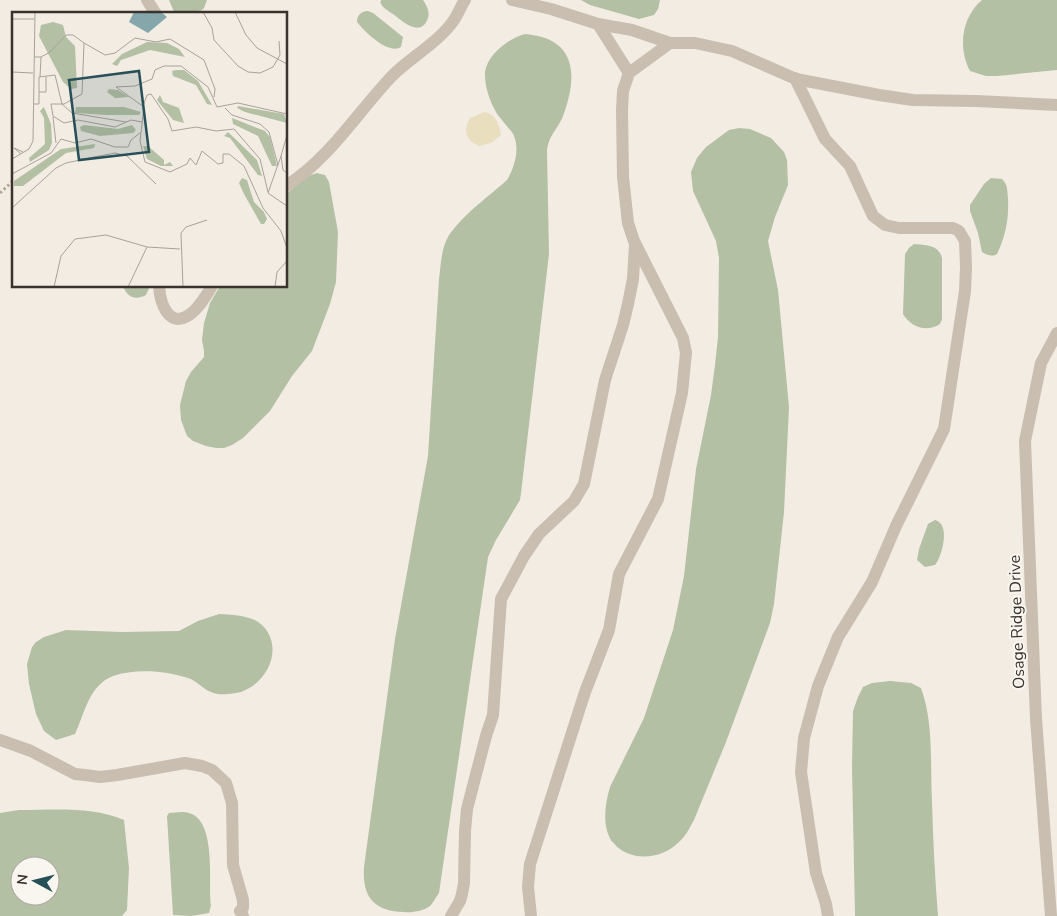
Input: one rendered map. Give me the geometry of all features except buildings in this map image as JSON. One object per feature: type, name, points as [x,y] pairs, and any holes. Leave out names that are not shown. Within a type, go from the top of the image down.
[{"type":"street","points":[[147,0],[155,12]]},
{"type":"street","points":[[288,184],[326,152],[392,77],[427,47],[454,20],[465,0]]},
{"type":"street","points":[[512,0],[551,9],[598,24],[632,30],[670,43],[695,43],[732,51],[795,78],[897,98],[1057,105]]},
{"type":"street","points":[[598,24],[629,73]]},
{"type":"street","points":[[531,916],[528,887],[532,857],[585,692],[610,630],[619,574],[658,499],[682,393],[686,352],[683,338],[634,241],[628,223],[622,156],[623,92],[629,73],[670,43]]},
{"type":"street","points":[[795,78],[825,139],[850,166],[873,216],[885,225],[899,228],[953,228],[962,235],[966,249],[965,291],[942,436],[896,526],[872,582],[838,637],[818,686],[804,738],[801,772],[816,873],[828,916]]},
{"type":"street","points":[[451,916],[462,894],[468,808],[493,714],[502,599],[524,556],[539,534],[574,501],[584,484],[605,380],[628,304],[634,265],[634,241]]},
{"type":"street","points":[[159,288],[162,306],[167,313],[180,318],[188,315],[197,307],[211,288]]},
{"type":"street","name":"Osage Ridge Drive","points":[[1051,916],[1036,719],[1024,441],[1041,363],[1057,333]]},
{"type":"street","points":[[0,740],[31,751],[75,774],[100,777],[117,776],[184,763],[212,770],[226,783],[232,803],[233,865],[244,900],[243,908],[240,911],[243,916]]},
{"type":"path","points":[[0,193],[12,182]]},
{"type":"green space","points":[[169,0],[207,0],[202,10],[174,12]]},
{"type":"green space","points":[[381,0],[423,0],[428,9],[428,18],[425,24],[416,28],[402,21],[385,8],[381,4]]},
{"type":"green space","points":[[581,0],[660,0],[654,15],[639,19],[590,5]]},
{"type":"green space","points":[[982,0],[1057,0],[1057,70],[997,76],[986,76],[970,71],[964,53],[964,34],[970,15]]},
{"type":"green space","points":[[368,11],[403,37],[401,47],[396,49],[383,45],[357,22],[361,13]]},
{"type":"green space","points":[[525,34],[542,37],[555,43],[564,51],[569,61],[571,87],[563,116],[551,136],[547,151],[549,254],[520,500],[488,557],[439,893],[430,906],[424,909],[410,912],[394,911],[385,909],[372,900],[365,887],[364,867],[395,639],[428,456],[442,257],[444,247],[453,229],[467,214],[507,180],[512,170],[516,153],[516,142],[513,134],[498,115],[492,103],[487,90],[485,75],[486,68],[493,55],[512,39]]},
{"type":"green space","points":[[739,128],[750,129],[771,138],[784,152],[787,160],[788,185],[768,241],[778,290],[789,407],[784,512],[774,604],[770,623],[726,742],[688,831],[679,842],[665,852],[648,856],[631,855],[611,841],[605,821],[607,800],[610,787],[644,718],[673,630],[684,576],[696,469],[711,395],[718,337],[719,258],[716,241],[693,191],[691,172],[697,158],[706,147],[729,130]]},
{"type":"green space","points":[[317,173],[325,175],[329,182],[338,232],[336,282],[330,304],[312,351],[292,376],[270,411],[243,438],[224,448],[206,446],[193,441],[187,436],[181,420],[180,405],[186,381],[204,357],[202,340],[204,323],[210,303],[219,288],[288,288],[288,192],[308,176]]},
{"type":"green space","points":[[991,178],[1002,179],[1005,183],[1008,205],[1003,240],[997,254],[987,255],[982,252],[970,205],[984,184]]},
{"type":"green space","points":[[914,244],[935,248],[942,258],[942,319],[940,324],[935,327],[919,327],[906,319],[903,314],[905,254]]},
{"type":"green space","points":[[124,288],[149,288],[146,295],[138,298],[132,297]]},
{"type":"green space","points":[[935,520],[943,527],[944,541],[938,561],[935,565],[925,567],[917,560],[919,549],[928,524]]},
{"type":"green space","points":[[219,614],[253,619],[262,625],[269,634],[272,644],[270,664],[265,673],[250,687],[238,693],[218,694],[208,691],[191,679],[151,671],[131,672],[113,676],[98,686],[89,700],[75,734],[56,740],[44,731],[36,714],[29,684],[27,664],[32,647],[36,642],[44,637],[66,630],[122,632],[179,631],[198,621]]},
{"type":"green space","points":[[890,681],[911,683],[921,688],[928,715],[931,744],[931,788],[938,916],[855,916],[852,766],[853,711],[863,687],[872,683]]},
{"type":"green space","points":[[19,810],[73,810],[99,813],[124,820],[129,868],[127,910],[122,916],[0,916],[0,813]]},
{"type":"green space","points":[[169,813],[189,813],[198,818],[204,828],[209,853],[211,905],[209,913],[191,916],[173,915],[167,816]]},
{"type":"sand","points":[[484,112],[494,117],[501,135],[491,143],[479,146],[468,137],[466,127],[470,118]]}]
